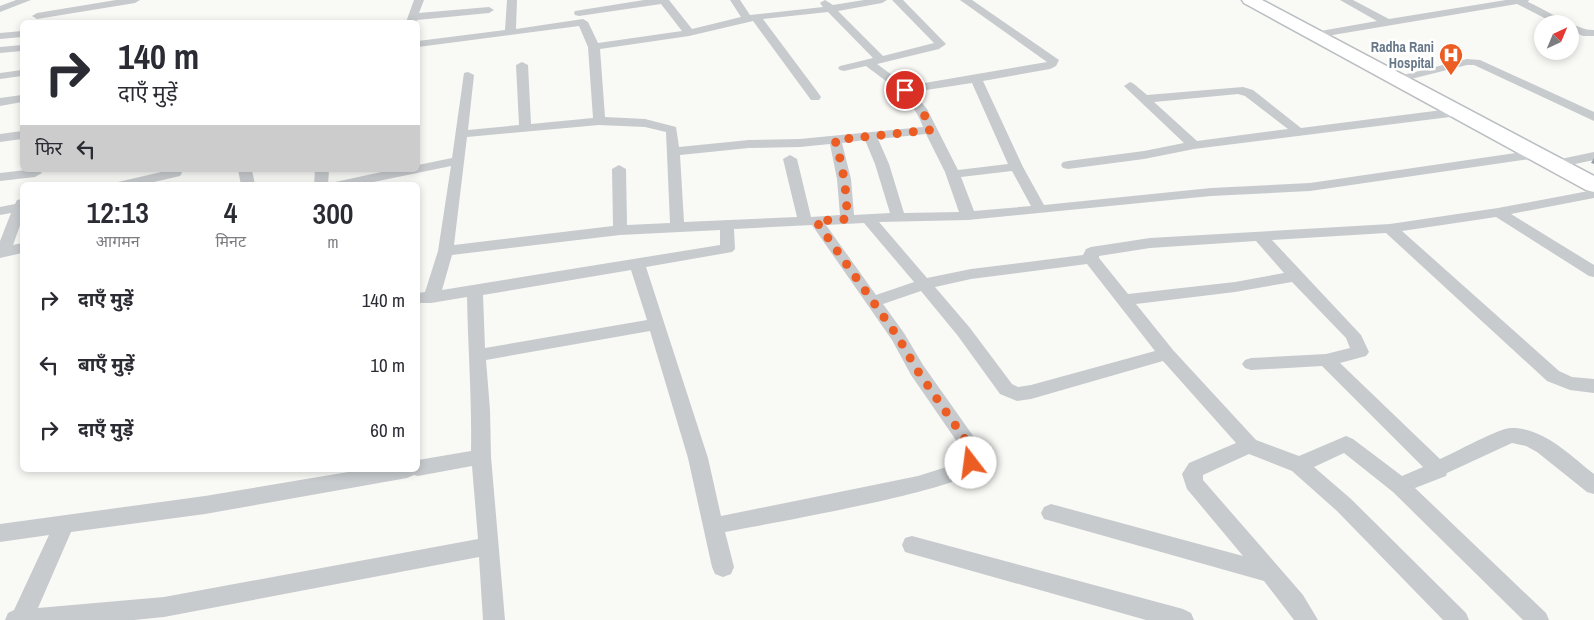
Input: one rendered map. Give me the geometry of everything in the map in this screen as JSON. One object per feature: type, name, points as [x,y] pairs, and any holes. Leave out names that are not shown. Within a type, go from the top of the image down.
[{"type":"main road","points":[[1250,0],[1594,185]]},
{"type":"street","points":[[0,9],[26,0]]},
{"type":"street","points":[[36,15],[74,5],[135,0]]},
{"type":"street","points":[[419,0],[412,20],[489,10]]},
{"type":"street","points":[[510,33],[512,0]]},
{"type":"street","points":[[577,0],[581,17],[594,47],[599,121]]},
{"type":"street","points":[[420,44],[510,33],[664,0],[689,33]]},
{"type":"street","points":[[735,0],[752,18],[815,97]]},
{"type":"street","points":[[822,0],[880,59]]},
{"type":"street","points":[[594,47],[689,33],[752,18],[830,9],[882,0]]},
{"type":"street","points":[[844,68],[941,44],[897,0]]},
{"type":"street","points":[[905,90],[1046,67],[1052,64],[1053,60],[965,0]]},
{"type":"street","points":[[1345,0],[1388,23]]},
{"type":"street","points":[[1315,35],[1522,0],[1550,15]]},
{"type":"street","points":[[1579,30],[1587,34],[1594,33]]},
{"type":"street","points":[[0,36],[20,34]]},
{"type":"street","points":[[0,50],[20,48]]},
{"type":"street","points":[[867,62],[905,90],[928,120],[930,130],[944,151],[954,174],[968,216]]},
{"type":"street","points":[[1399,79],[1467,62],[1476,62],[1594,117]]},
{"type":"street","points":[[522,65],[525,127]]},
{"type":"street","points":[[0,76],[20,73]]},
{"type":"street","points":[[424,298],[446,251],[468,75]]},
{"type":"street","points":[[976,79],[1016,167],[1040,210]]},
{"type":"street","points":[[1130,86],[1194,145]]},
{"type":"street","points":[[1145,99],[1239,90],[1249,93],[1299,132]]},
{"type":"street","points":[[0,102],[20,99]]},
{"type":"street","points":[[1068,165],[1144,155],[1194,145],[1458,112]]},
{"type":"street","points":[[461,134],[599,121],[646,123],[660,125],[672,130],[677,227]]},
{"type":"street","points":[[674,152],[749,144],[835,140],[930,130]]},
{"type":"street","points":[[0,138],[20,135]]},
{"type":"street","points":[[870,136],[882,164],[898,217]]},
{"type":"street","points":[[835,140],[846,182],[847,219]]},
{"type":"street","points":[[446,251],[620,230],[868,218],[968,216],[1211,192],[1310,187],[1537,154]]},
{"type":"street","points":[[1556,164],[1594,156]]},
{"type":"street","points":[[714,526],[918,484],[962,470],[971,463],[969,445],[917,370],[898,337],[811,221],[790,159]]},
{"type":"street","points":[[420,169],[458,161]]},
{"type":"street","points":[[954,174],[1016,167]]},
{"type":"street","points":[[619,169],[620,230]]},
{"type":"street","points":[[360,182],[392,172]]},
{"type":"street","points":[[0,177],[34,176]]},
{"type":"street","points":[[140,182],[174,176]]},
{"type":"street","points":[[1458,620],[1344,505],[1299,465],[1249,445],[1168,354],[1091,259],[1091,252],[1150,243],[1390,228],[1498,212],[1594,194]]},
{"type":"street","points":[[0,211],[20,206]]},
{"type":"street","points":[[2,252],[20,211]]},
{"type":"street","points":[[1498,212],[1594,272]]},
{"type":"street","points":[[868,218],[964,332],[1006,390],[1017,394],[1168,354]]},
{"type":"street","points":[[424,298],[475,292],[727,249],[727,225]]},
{"type":"street","points":[[1390,228],[1553,376],[1570,382],[1594,386]]},
{"type":"street","points":[[1251,364],[1326,360],[1360,352],[1353,335],[1295,276],[1260,236]]},
{"type":"street","points":[[2,252],[20,248]]},
{"type":"street","points":[[872,302],[925,284],[971,274],[1091,259]]},
{"type":"street","points":[[637,263],[698,458],[724,567]]},
{"type":"street","points":[[1124,300],[1235,287],[1295,276]]},
{"type":"street","points":[[475,292],[476,356],[481,410],[481,457],[494,620]]},
{"type":"street","points":[[476,356],[656,324]]},
{"type":"street","points":[[1326,360],[1439,470]]},
{"type":"street","points":[[1400,486],[1439,470],[1500,438],[1510,435],[1522,435],[1537,442],[1594,486]]},
{"type":"street","points":[[1299,465],[1346,444],[1400,486],[1538,620]]},
{"type":"street","points":[[1249,445],[1196,469],[1192,474],[1194,483],[1295,602],[1307,620]]},
{"type":"street","points":[[420,468],[481,457]]},
{"type":"street","points":[[0,533],[205,504],[395,472]]},
{"type":"street","points":[[1051,513],[1270,574]]},
{"type":"street","points":[[21,620],[64,524]]},
{"type":"street","points":[[912,545],[1183,620]]},
{"type":"street","points":[[16,620],[161,614],[489,546]]},
{"type":"place","name":"Radha Rani Hospital","points":[[1451,76]]},
{"type":"route","points":[[905,90],[928,120],[930,130],[835,140],[843,165],[847,190],[847,219],[816,221],[898,337],[917,370],[969,445],[971,463]]}]
